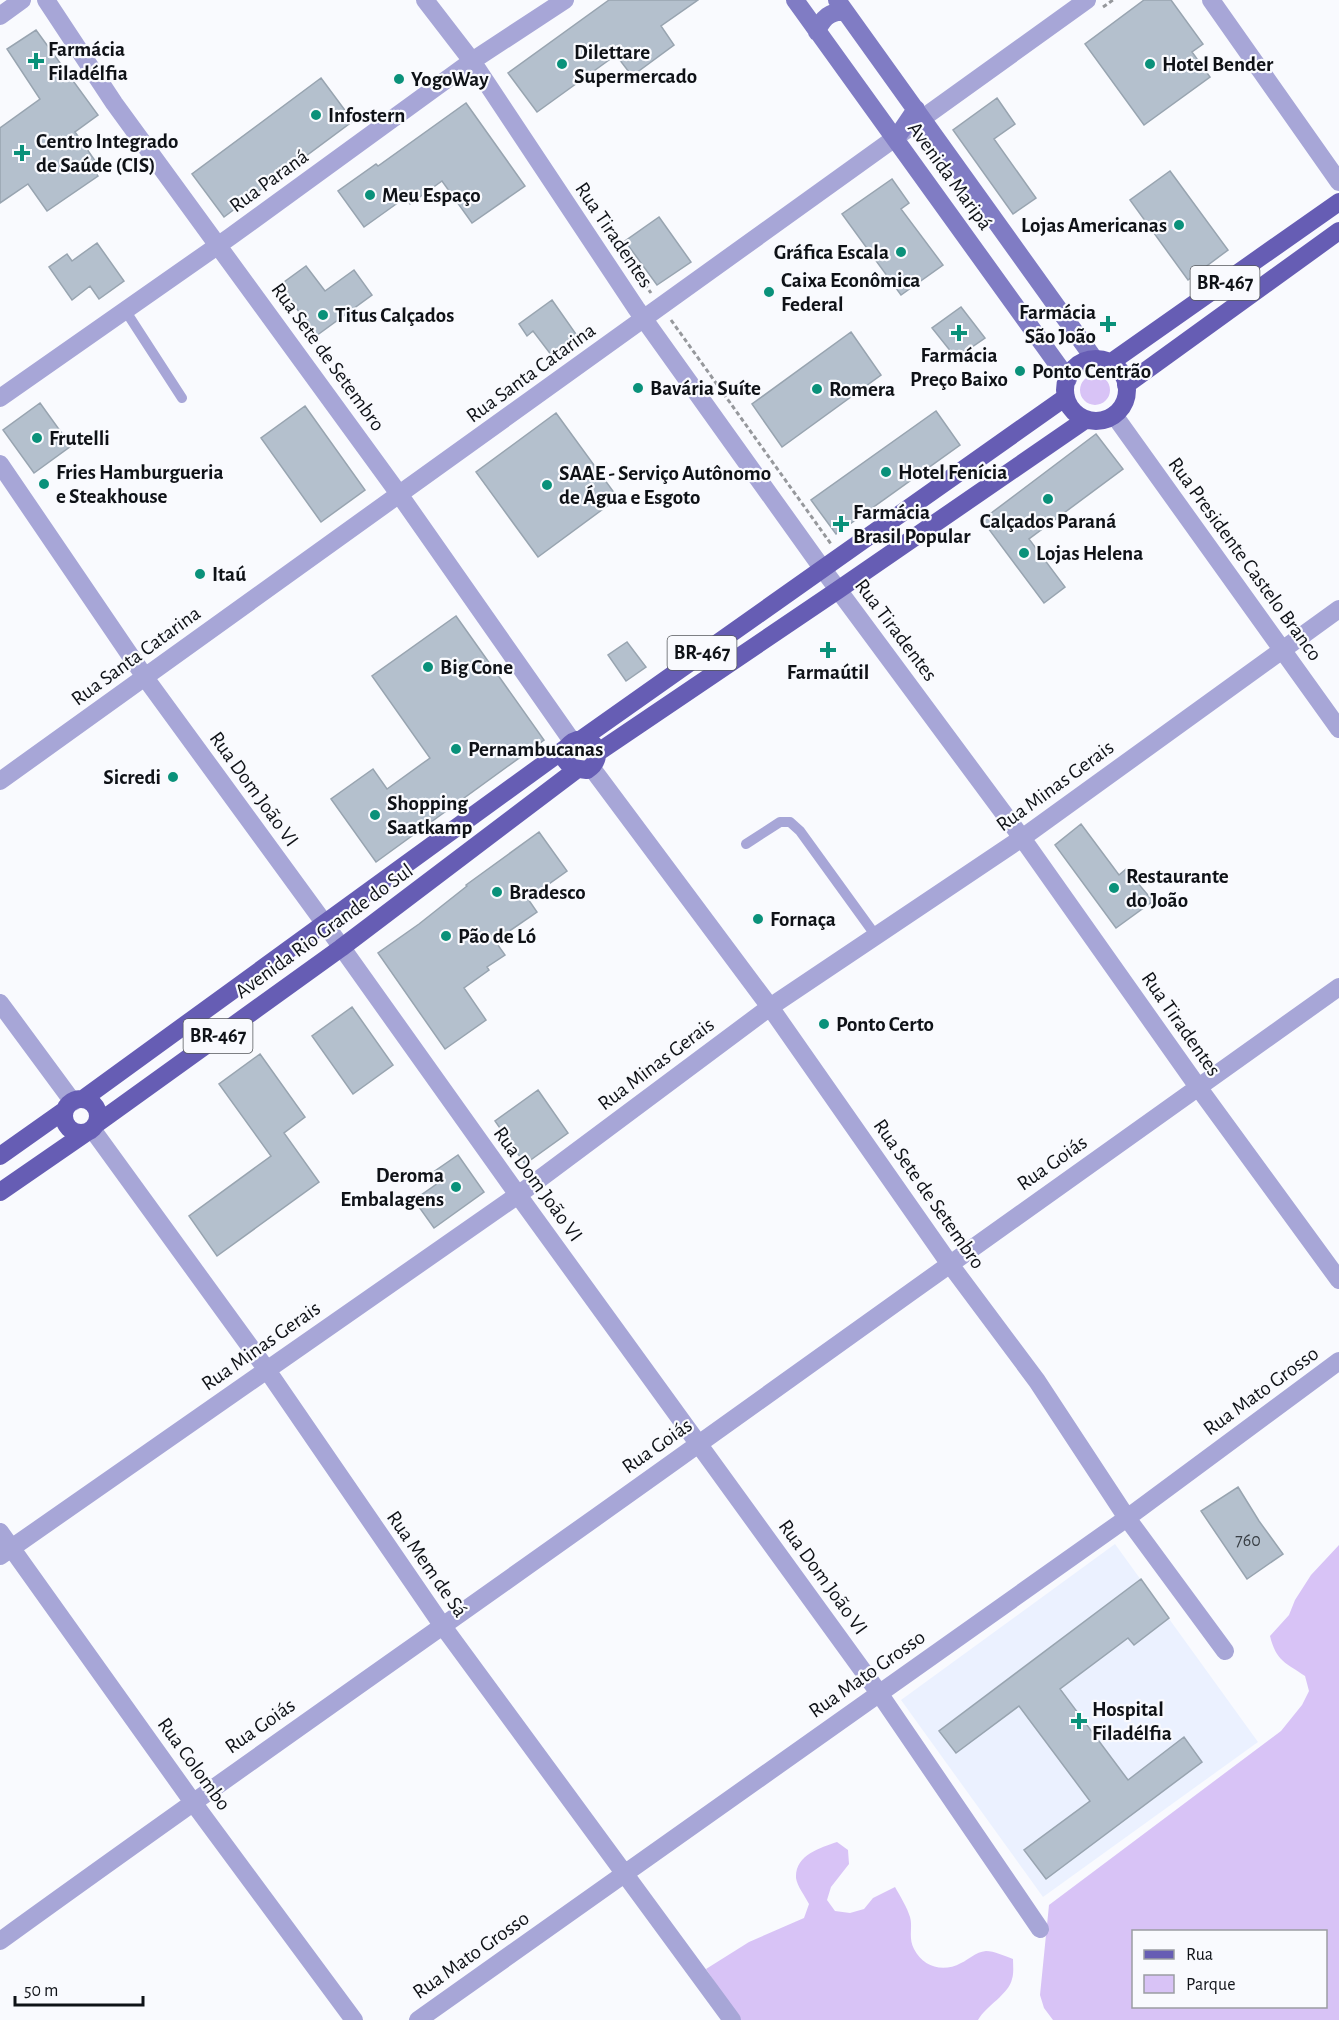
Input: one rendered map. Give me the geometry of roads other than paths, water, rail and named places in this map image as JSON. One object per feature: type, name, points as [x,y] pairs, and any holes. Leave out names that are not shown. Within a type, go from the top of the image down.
[{"type":"main road","name":"Avenida Maripá","points":[[800,0],[817,32],[896,138],[1067,388]]},
{"type":"main road","name":"Avenida Maripá","points":[[841,6],[1102,361]]},
{"type":"main road","points":[[817,32],[826,16],[841,6]]},
{"type":"main road","name":"Avenida Rio Grande do Sul","points":[[0,1156],[325,924],[574,742],[822,568],[1067,388],[1080,364],[1102,361],[1339,202]]},
{"type":"main road","name":"BR-467","points":[[1126,385],[1339,231]]},
{"type":"main road","points":[[1102,361],[1122,374],[1126,385],[1124,404],[1114,415]]},
{"type":"main road","points":[[1067,388],[1070,406],[1085,420]]},
{"type":"main road","name":"Avenida Rio Grande do Sul","points":[[0,1192],[341,948],[588,763],[1085,420],[1100,421],[1114,415]]},
{"type":"main road","points":[[574,742],[593,743],[588,763],[572,768],[566,761],[574,742]]},
{"type":"main road","points":[[89,1101],[96,1109],[98,1114],[91,1128],[81,1133],[71,1130],[65,1121],[74,1104],[89,1101]]},
{"type":"street","points":[[0,16],[22,0]]},
{"type":"street","name":"Rua Sete de Setembro","points":[[45,0],[114,103],[399,494],[574,742]]},
{"type":"street","name":"Rua Tiradentes","points":[[425,0],[471,62],[644,319],[838,590],[1022,838],[1198,1087],[1339,1280]]},
{"type":"street","name":"Rua Paraná","points":[[0,398],[218,245],[471,62],[565,0]]},
{"type":"street","name":"Rua Santa Catarina","points":[[0,781],[896,138],[919,114],[1087,0]]},
{"type":"street","points":[[1211,0],[1339,182]]},
{"type":"street","name":"Rua Presidente Castelo Branco","points":[[1114,415],[1339,729]]},
{"type":"street","name":"Rua Dom João VI","points":[[0,464],[145,678],[879,1693],[1040,1929]]},
{"type":"street","name":"Rua Minas Gerais","points":[[6,1552],[518,1195],[771,1007],[1022,838],[1339,609]]},
{"type":"street","name":"Rua Sete de Setembro","points":[[588,763],[771,1007],[949,1263],[1037,1381],[1127,1518],[1225,1651]]},
{"type":"street","name":"Rua Goiás","points":[[0,1941],[192,1801],[700,1443],[949,1263],[1339,987]]},
{"type":"street","points":[[0,1003],[74,1104]]},
{"type":"street","name":"Rua Mem de Sá","points":[[91,1128],[267,1370],[442,1625],[732,2020]]},
{"type":"street","name":"Rua Mato Grosso","points":[[418,2020],[1127,1518],[1339,1361]]},
{"type":"street","name":"Rua Colombo","points":[[0,1532],[6,1552],[354,2020]]},
{"type":"lane","points":[[125,310],[182,398]]},
{"type":"lane","points":[[746,844],[780,822],[790,822],[800,831],[876,936]]},
{"type":"place","name":"Farmácia Filadélfia","points":[[36,61]]},
{"type":"place","name":"Dilettare Supermercado","points":[[562,64]]},
{"type":"place","name":"Hotel Bender","points":[[1150,64]]},
{"type":"place","name":"YogoWay","points":[[399,79]]},
{"type":"place","name":"Infostern","points":[[316,115]]},
{"type":"place","name":"Centro Integrado de Saúde (CIS)","points":[[22,153]]},
{"type":"place","name":"Meu Espaço","points":[[370,195]]},
{"type":"place","name":"Lojas Americanas","points":[[1179,225]]},
{"type":"place","name":"Gráfica Escala","points":[[901,252]]},
{"type":"place","name":"Caixa Econômica Federal","points":[[769,292]]},
{"type":"place","name":"Titus Calçados","points":[[323,315]]},
{"type":"place","name":"Farmácia São João","points":[[1108,324]]},
{"type":"place","name":"Farmácia Preço Baixo","points":[[959,333]]},
{"type":"place","name":"Ponto Centrão","points":[[1020,371]]},
{"type":"place","name":"Bavária Suíte","points":[[638,388]]},
{"type":"place","name":"Romera","points":[[817,389]]},
{"type":"place","name":"Frutelli","points":[[37,438]]},
{"type":"place","name":"Hotel Fenícia","points":[[886,472]]},
{"type":"place","name":"Fries Hamburgueria e Steakhouse","points":[[44,484]]},
{"type":"place","name":"SAAE - Serviço Autônomo de Água e Esgoto","points":[[547,485]]},
{"type":"place","name":"Calçados Paraná","points":[[1048,499]]},
{"type":"place","name":"Farmácia Brasil Popular","points":[[841,524]]},
{"type":"place","name":"Lojas Helena","points":[[1024,553]]},
{"type":"place","name":"Itaú","points":[[200,574]]},
{"type":"place","name":"Farmaútil","points":[[828,650]]},
{"type":"place","name":"Big Cone","points":[[428,667]]},
{"type":"place","name":"Pernambucanas","points":[[456,749]]},
{"type":"place","name":"Sicredi","points":[[173,777]]},
{"type":"place","name":"Shopping Saatkamp","points":[[375,815]]},
{"type":"place","name":"Restaurante do João","points":[[1114,888]]},
{"type":"place","name":"Bradesco","points":[[497,892]]},
{"type":"place","name":"Fornaça","points":[[758,919]]},
{"type":"place","name":"Pão de Ló","points":[[446,936]]},
{"type":"place","name":"Ponto Certo","points":[[824,1024]]},
{"type":"place","name":"Deroma Embalagens","points":[[456,1187]]},
{"type":"place","name":"Hospital Filadélfia","points":[[1079,1721]]}]
